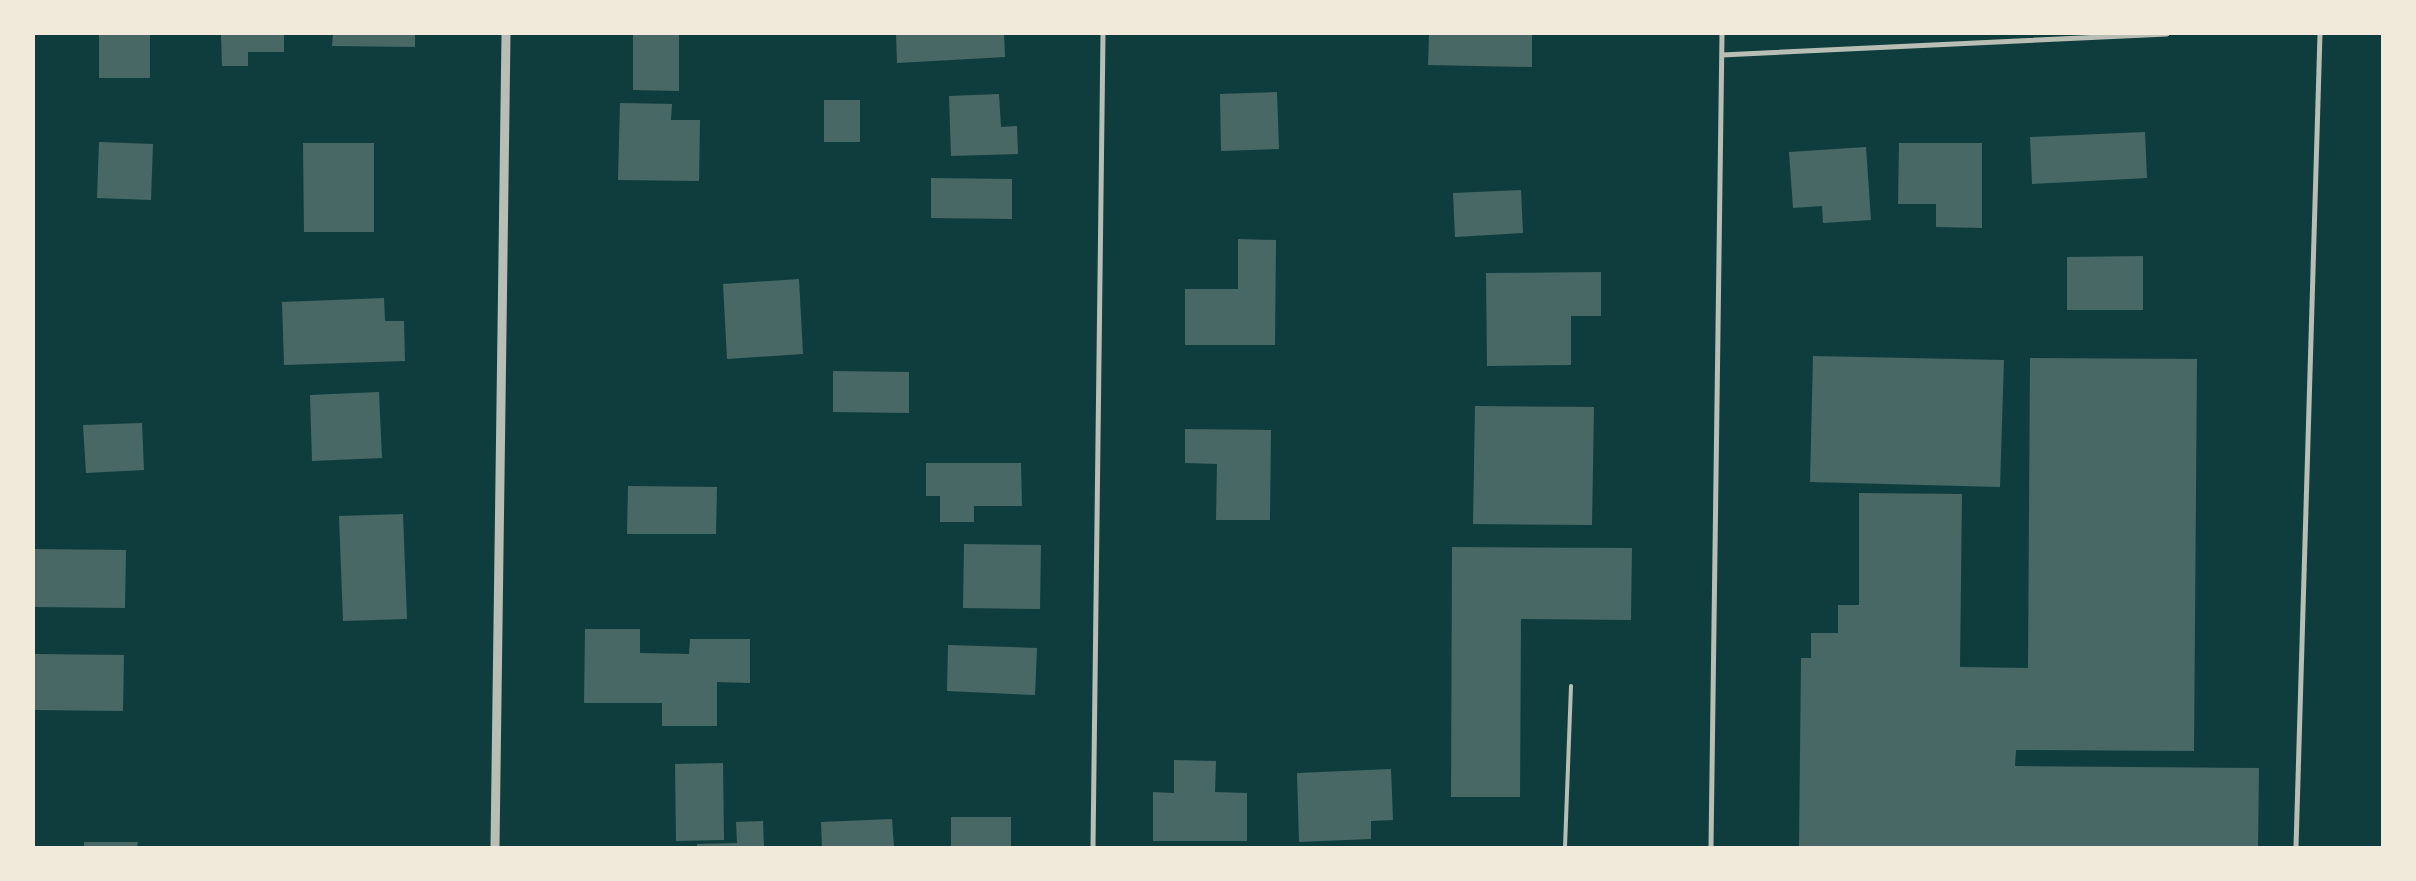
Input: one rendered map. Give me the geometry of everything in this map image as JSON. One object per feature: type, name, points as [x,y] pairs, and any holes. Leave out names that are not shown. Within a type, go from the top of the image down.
[{"type":"street","points":[[495,847],[506,34]]},
{"type":"street","points":[[1093,847],[1103,34]]},
{"type":"street","points":[[1711,847],[1722,34]]},
{"type":"street","points":[[1722,55],[2167,34]]},
{"type":"street","points":[[2296,847],[2320,34]]},
{"type":"lane","points":[[1565,847],[1571,686]]},
{"type":"building","points":[[99,34],[150,34],[150,78],[99,78]]},
{"type":"building","points":[[221,34],[284,34],[284,52],[248,52],[248,66],[222,66]]},
{"type":"building","points":[[333,34],[415,34],[415,47],[332,46]]},
{"type":"building","points":[[633,34],[679,34],[679,91],[633,90]]},
{"type":"building","points":[[896,34],[1004,34],[1005,57],[897,63]]},
{"type":"building","points":[[1429,34],[1532,34],[1532,67],[1428,65]]},
{"type":"building","points":[[1277,92],[1279,149],[1221,151],[1220,94]]},
{"type":"building","points":[[999,94],[1001,127],[1017,126],[1018,154],[951,156],[949,96]]},
{"type":"building","points":[[824,100],[860,100],[860,142],[824,142]]},
{"type":"building","points":[[620,103],[672,104],[671,120],[700,120],[699,181],[618,180]]},
{"type":"building","points":[[2145,132],[2147,178],[2032,184],[2030,137]]},
{"type":"building","points":[[99,142],[153,144],[151,200],[97,198]]},
{"type":"building","points":[[303,143],[374,143],[374,232],[304,232]]},
{"type":"building","points":[[1899,143],[1982,143],[1982,228],[1936,227],[1936,204],[1898,204]]},
{"type":"building","points":[[1866,147],[1871,220],[1823,223],[1822,206],[1793,208],[1789,152]]},
{"type":"building","points":[[931,178],[1012,179],[1012,219],[931,218]]},
{"type":"building","points":[[1521,190],[1523,233],[1455,237],[1453,193]]},
{"type":"building","points":[[1238,239],[1276,240],[1275,345],[1185,345],[1185,289],[1238,289]]},
{"type":"building","points":[[2143,256],[2143,310],[2067,310],[2067,257]]},
{"type":"building","points":[[1601,272],[1601,316],[1571,316],[1571,365],[1487,366],[1486,273]]},
{"type":"building","points":[[799,279],[803,354],[727,359],[723,284]]},
{"type":"building","points":[[384,298],[385,321],[404,321],[405,361],[284,365],[282,302]]},
{"type":"building","points":[[1813,356],[2004,360],[2000,487],[1810,482]]},
{"type":"building","points":[[2030,358],[2197,359],[2194,751],[2016,750],[2015,766],[2259,768],[2258,847],[1799,847],[1801,658],[1811,658],[1811,633],[1838,633],[1838,605],[1859,605],[1859,493],[1962,494],[1960,667],[2028,668]]},
{"type":"building","points":[[833,371],[909,372],[909,413],[833,412]]},
{"type":"building","points":[[379,392],[382,458],[312,461],[310,395]]},
{"type":"building","points":[[1475,406],[1594,407],[1592,525],[1473,524]]},
{"type":"building","points":[[142,423],[144,470],[86,473],[83,425]]},
{"type":"building","points":[[1185,429],[1271,430],[1270,520],[1216,520],[1217,464],[1185,463]]},
{"type":"building","points":[[926,463],[1021,463],[1022,506],[974,506],[974,522],[940,522],[940,496],[926,496]]},
{"type":"building","points":[[628,486],[717,487],[716,534],[627,534]]},
{"type":"building","points":[[403,514],[407,619],[343,621],[339,516]]},
{"type":"building","points":[[964,544],[1041,545],[1040,609],[963,608]]},
{"type":"building","points":[[1452,547],[1632,548],[1631,620],[1521,619],[1520,797],[1451,797]]},
{"type":"building","points":[[34,549],[126,550],[125,608],[34,607]]},
{"type":"building","points":[[585,629],[640,629],[640,653],[689,654],[690,639],[750,639],[750,683],[717,682],[717,726],[662,726],[662,703],[584,703]]},
{"type":"building","points":[[948,645],[1037,648],[1035,695],[947,691]]},
{"type":"building","points":[[34,654],[124,655],[123,711],[34,710]]},
{"type":"building","points":[[1174,760],[1216,761],[1215,792],[1247,793],[1247,841],[1153,841],[1153,792],[1174,793]]},
{"type":"building","points":[[723,763],[724,840],[676,841],[675,764]]},
{"type":"building","points":[[1391,769],[1393,820],[1371,821],[1371,839],[1299,842],[1297,773]]},
{"type":"building","points":[[951,817],[1011,817],[1011,847],[951,847]]},
{"type":"building","points":[[892,819],[894,847],[822,847],[821,822]]},
{"type":"building","points":[[763,821],[764,847],[697,847],[697,844],[737,843],[736,822]]},
{"type":"building","points":[[84,842],[138,842],[137,847],[84,847]]}]
